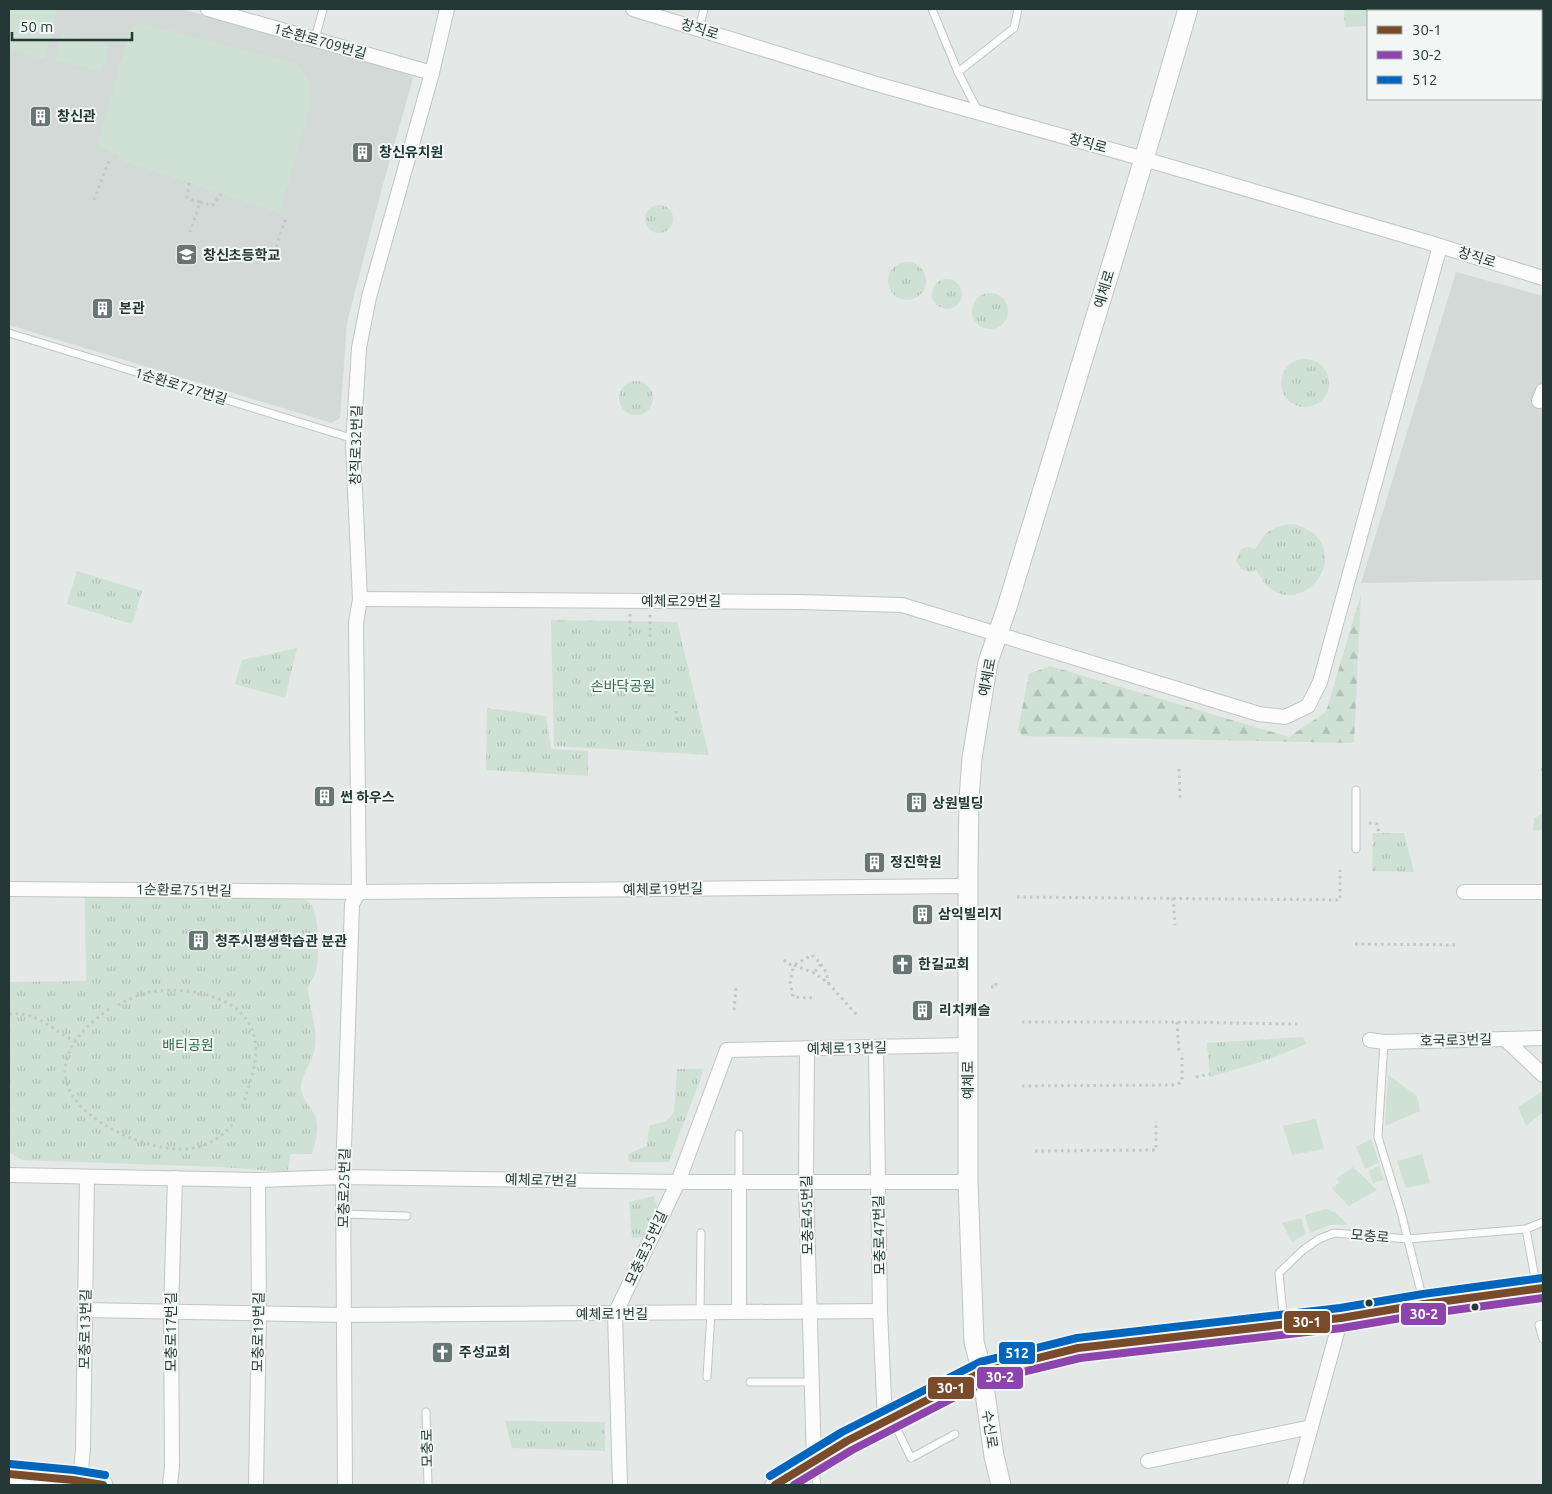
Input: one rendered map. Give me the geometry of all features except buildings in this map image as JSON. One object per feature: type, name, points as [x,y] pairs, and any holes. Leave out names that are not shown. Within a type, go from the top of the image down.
[{"type":"street","name":"창직로32번길","points":[[359,892],[356,623],[360,599],[354,439],[359,348],[368,297],[432,73],[447,9]]},
{"type":"street","name":"창직로","points":[[634,9],[873,84],[1144,158],[1543,278]]},
{"type":"street","name":"예체로","points":[[982,1372],[974,1342],[968,1182],[968,886],[969,799],[972,758],[988,662],[1144,158],[1188,9]]},
{"type":"street","name":"1순환로709번길","points":[[218,10],[432,73]]},
{"type":"street","name":"예체로29번길","points":[[360,599],[800,602],[902,605],[1259,714],[1284,717],[1308,706],[1320,682],[1440,246]]},
{"type":"street","name":"예체로19번길","points":[[359,892],[968,886]]},
{"type":"street","name":"1순환로751번길","points":[[9,888],[359,892]]},
{"type":"street","name":"모충로25번길","points":[[345,1485],[343,1177],[352,904],[359,892]]},
{"type":"street","points":[[1464,892],[1543,892]]},
{"type":"street","name":"호국로3번길","points":[[1370,1040],[1384,1042],[1543,1038]]},
{"type":"street","points":[[1505,1039],[1543,1075]]},
{"type":"street","name":"예체로13번길","points":[[727,1050],[968,1045]]},
{"type":"street","name":"모충로47번길","points":[[876,1048],[880,1311],[888,1420]]},
{"type":"street","name":"모충로45번길","points":[[807,1049],[806,1182],[814,1461]]},
{"type":"street","name":"모충로35번길","points":[[620,1485],[615,1314],[678,1182],[727,1050]]},
{"type":"street","points":[[9,1175],[258,1180],[343,1177]]},
{"type":"street","name":"모충로13번길","points":[[79,1483],[83,1449],[87,1177]]},
{"type":"street","name":"예체로7번길","points":[[343,1177],[678,1182],[968,1182]]},
{"type":"street","name":"모충로17번길","points":[[170,1485],[172,1466],[171,1312],[175,1178]]},
{"type":"street","name":"모충로19번길","points":[[256,1485],[259,1313],[258,1180]]},
{"type":"street","points":[[739,1182],[739,1312]]},
{"type":"street","points":[[775,1485],[847,1441],[982,1372],[1078,1348],[1341,1318],[1540,1288]]},
{"type":"street","name":"예체로1번길","points":[[85,1310],[344,1314],[615,1314],[880,1311]]},
{"type":"street","points":[[1295,1485],[1341,1318]]},
{"type":"street","name":"수신로","points":[[982,1372],[994,1456],[1001,1485]]},
{"type":"street","points":[[1148,1461],[1311,1427]]},
{"type":"street","points":[[9,1474],[103,1485]]},
{"type":"lane","points":[[315,39],[323,9]]},
{"type":"lane","points":[[699,28],[704,9]]},
{"type":"lane","points":[[932,9],[958,72],[978,112]]},
{"type":"lane","points":[[958,72],[1014,28],[1018,9]]},
{"type":"lane","name":"1순환로727번길","points":[[9,333],[354,439]]},
{"type":"lane","points":[[1356,790],[1356,849]]},
{"type":"lane","points":[[1384,1042],[1378,1137],[1408,1239],[1424,1304]]},
{"type":"lane","points":[[739,1134],[739,1182]]},
{"type":"lane","points":[[344,1214],[407,1216]]},
{"type":"lane","name":"모충로","points":[[1284,1325],[1279,1273],[1288,1262],[1320,1239],[1334,1233],[1408,1239],[1526,1229],[1543,1222]]},
{"type":"lane","points":[[1526,1229],[1540,1288]]},
{"type":"lane","points":[[701,1233],[707,1377]]},
{"type":"lane","points":[[1543,1324],[1539,1325],[1543,1339]]},
{"type":"lane","points":[[750,1382],[812,1382]]},
{"type":"lane","name":"모충로","points":[[426,1412],[428,1485]]},
{"type":"lane","points":[[888,1420],[912,1458],[955,1434]]},
{"type":"lane","points":[[814,1461],[817,1485]]},
{"type":"path","points":[[94,200],[110,158]]},
{"type":"path","points":[[189,183],[188,198],[212,206],[221,194]]},
{"type":"path","points":[[190,232],[200,202]]},
{"type":"path","points":[[272,259],[286,217]]},
{"type":"path","points":[[630,611],[630,636]]},
{"type":"path","points":[[650,611],[650,636]]},
{"type":"path","points":[[676,712],[677,724]]},
{"type":"path","points":[[1179,768],[1180,798]]},
{"type":"path","points":[[1369,823],[1376,824],[1379,833]]},
{"type":"path","points":[[1017,897],[1340,900],[1340,870]]},
{"type":"path","points":[[1173,898],[1175,925]]},
{"type":"path","points":[[1355,944],[1458,945]]},
{"type":"path","points":[[812,998],[793,997],[790,981],[794,966],[812,955],[826,972],[829,985]]},
{"type":"path","points":[[784,960],[788,964],[814,973],[829,985],[856,1014]]},
{"type":"path","points":[[814,973],[821,964]]},
{"type":"path","points":[[992,987],[996,987],[996,982],[999,982]]},
{"type":"path","points":[[734,1010],[736,988]]},
{"type":"path","points":[[118,1005],[143,994],[169,990],[205,995],[231,1005],[252,1028],[256,1047],[251,1080],[242,1107]]},
{"type":"path","points":[[109,1009],[90,1023],[75,1041],[65,1065],[65,1080],[69,1091],[80,1107],[115,1131],[154,1145],[175,1148],[194,1148],[209,1143],[221,1136],[235,1121]]},
{"type":"path","points":[[9,1014],[23,1014],[36,1017],[75,1041]]},
{"type":"path","points":[[1022,1022],[1298,1024]]},
{"type":"path","points":[[1022,1086],[1175,1085],[1180,1083],[1182,1080],[1181,1053],[1177,1022]]},
{"type":"path","points":[[1196,1077],[1210,1074]]},
{"type":"path","points":[[1035,1151],[1156,1150],[1156,1121]]},
{"type":"shaded area","name":"창신초등학교","points":[[9,9],[182,9],[398,69],[413,78],[347,322],[340,418],[332,423],[9,325]]},
{"type":"shaded area","points":[[1456,272],[1543,296],[1543,580],[1361,583]]},
{"type":"green space","points":[[9,9],[57,9],[45,59],[9,50]]},
{"type":"green space","points":[[1344,9],[1417,9],[1367,10],[1367,26],[1345,27]]},
{"type":"green space","points":[[140,23],[297,64],[309,80],[311,102],[280,213],[118,159],[119,155],[97,147],[130,29]]},
{"type":"green space","points":[[62,33],[109,46],[102,72],[55,60]]},
{"type":"green space","points":[[659,205],[669,209],[673,219],[669,229],[659,233],[649,229],[645,219],[649,209]]},
{"type":"green space","points":[[907,262],[921,267],[926,281],[921,295],[907,300],[893,295],[888,281],[893,267]]},
{"type":"green space","points":[[947,279],[953,280],[961,288],[961,300],[953,308],[947,309],[941,308],[933,300],[932,294],[933,288],[941,280]]},
{"type":"green space","points":[[990,293],[1003,298],[1008,311],[1003,324],[990,329],[977,324],[972,311],[977,298]]},
{"type":"green space","points":[[1300,359],[1310,359],[1322,366],[1329,378],[1329,388],[1322,400],[1310,407],[1300,407],[1292,403],[1285,396],[1281,388],[1281,378],[1285,370],[1292,363]]},
{"type":"green space","points":[[636,381],[643,382],[648,386],[652,391],[652,405],[648,410],[643,414],[636,415],[629,414],[624,410],[620,405],[619,398],[620,391],[624,386],[629,382]]},
{"type":"green space","points":[[1294,524],[1315,535],[1324,550],[1324,566],[1316,581],[1303,592],[1288,595],[1271,589],[1256,570],[1249,572],[1241,569],[1236,560],[1241,549],[1248,547],[1255,549],[1271,530]]},
{"type":"green space","points":[[77,571],[142,591],[132,624],[67,604]]},
{"type":"green space","points":[[1361,594],[1354,743],[1023,736],[1018,730],[1029,674],[1050,666],[1289,737],[1326,712]]},
{"type":"green space","name":"손바닥공원","points":[[551,620],[677,622],[709,755],[554,746]]},
{"type":"green space","points":[[297,648],[285,698],[235,684],[242,660]]},
{"type":"green space","points":[[487,708],[546,716],[551,749],[588,751],[588,776],[486,770]]},
{"type":"green space","points":[[1543,814],[1543,829],[1533,831],[1534,818]]},
{"type":"green space","points":[[1373,833],[1404,833],[1414,872],[1372,871]]},
{"type":"green space","name":"배티공원","points":[[85,895],[297,898],[311,904],[316,918],[318,937],[316,972],[308,989],[314,1025],[315,1046],[313,1057],[303,1076],[301,1091],[315,1116],[317,1125],[312,1154],[290,1154],[287,1172],[221,1167],[22,1160],[9,1152],[9,982],[86,981]]},
{"type":"green space","points":[[1303,1037],[1306,1044],[1270,1059],[1210,1077],[1207,1043]]},
{"type":"green space","points":[[677,1069],[704,1069],[669,1162],[629,1162],[628,1154],[647,1146],[649,1126],[666,1121],[674,1113]]},
{"type":"green space","points":[[1388,1075],[1417,1096],[1420,1111],[1385,1126]]},
{"type":"green space","points":[[1543,1091],[1543,1112],[1526,1126],[1518,1107]]},
{"type":"green space","points":[[1316,1119],[1324,1149],[1292,1155],[1283,1126]]},
{"type":"green space","points":[[1371,1139],[1378,1163],[1365,1169],[1356,1147]]},
{"type":"green space","points":[[1422,1154],[1430,1183],[1406,1188],[1397,1161]]},
{"type":"green space","points":[[1379,1166],[1384,1180],[1373,1183],[1369,1171]]},
{"type":"green space","points":[[1353,1167],[1377,1190],[1349,1206],[1332,1188],[1339,1183],[1337,1178]]},
{"type":"green space","points":[[654,1196],[658,1211],[645,1237],[632,1238],[629,1202]]},
{"type":"green space","points":[[1326,1209],[1336,1213],[1348,1225],[1329,1225],[1310,1233],[1305,1215]]},
{"type":"green space","points":[[1301,1218],[1306,1234],[1292,1242],[1282,1223]]},
{"type":"green space","points":[[505,1421],[605,1422],[605,1451],[512,1448]]},
{"type":"transit line","name":"512","points":[[770,1476],[842,1432],[980,1362],[1077,1338],[1340,1308],[1423,1294],[1542,1278]]},
{"type":"transit line","name":"30-1","points":[[775,1485],[847,1441],[982,1372],[1078,1348],[1341,1318],[1424,1304],[1543,1288]]},
{"type":"transit line","name":"30-2","points":[[794,1485],[852,1450],[986,1381],[1080,1358],[1342,1328],[1425,1314],[1543,1298]]},
{"type":"transit line","name":"512","points":[[10,1464],[105,1475]]},
{"type":"transit line","name":"30-1","points":[[9,1474],[103,1485]]},
{"type":"place","name":"창신관","points":[[41,116]]},
{"type":"place","name":"창신유치원","points":[[363,152]]},
{"type":"place","name":"창신초등학교","points":[[187,255]]},
{"type":"place","name":"본관","points":[[103,308]]},
{"type":"place","name":"썬 하우스","points":[[324,797]]},
{"type":"place","name":"상원빌딩","points":[[916,803]]},
{"type":"place","name":"정진학원","points":[[874,862]]},
{"type":"place","name":"삼익빌리지","points":[[922,914]]},
{"type":"place","name":"청주시평생학습관 분관","points":[[199,941]]},
{"type":"place","name":"한길교회","points":[[902,964]]},
{"type":"place","name":"리치캐슬","points":[[923,1010]]},
{"type":"place","name":"주성교회","points":[[443,1352]]}]
